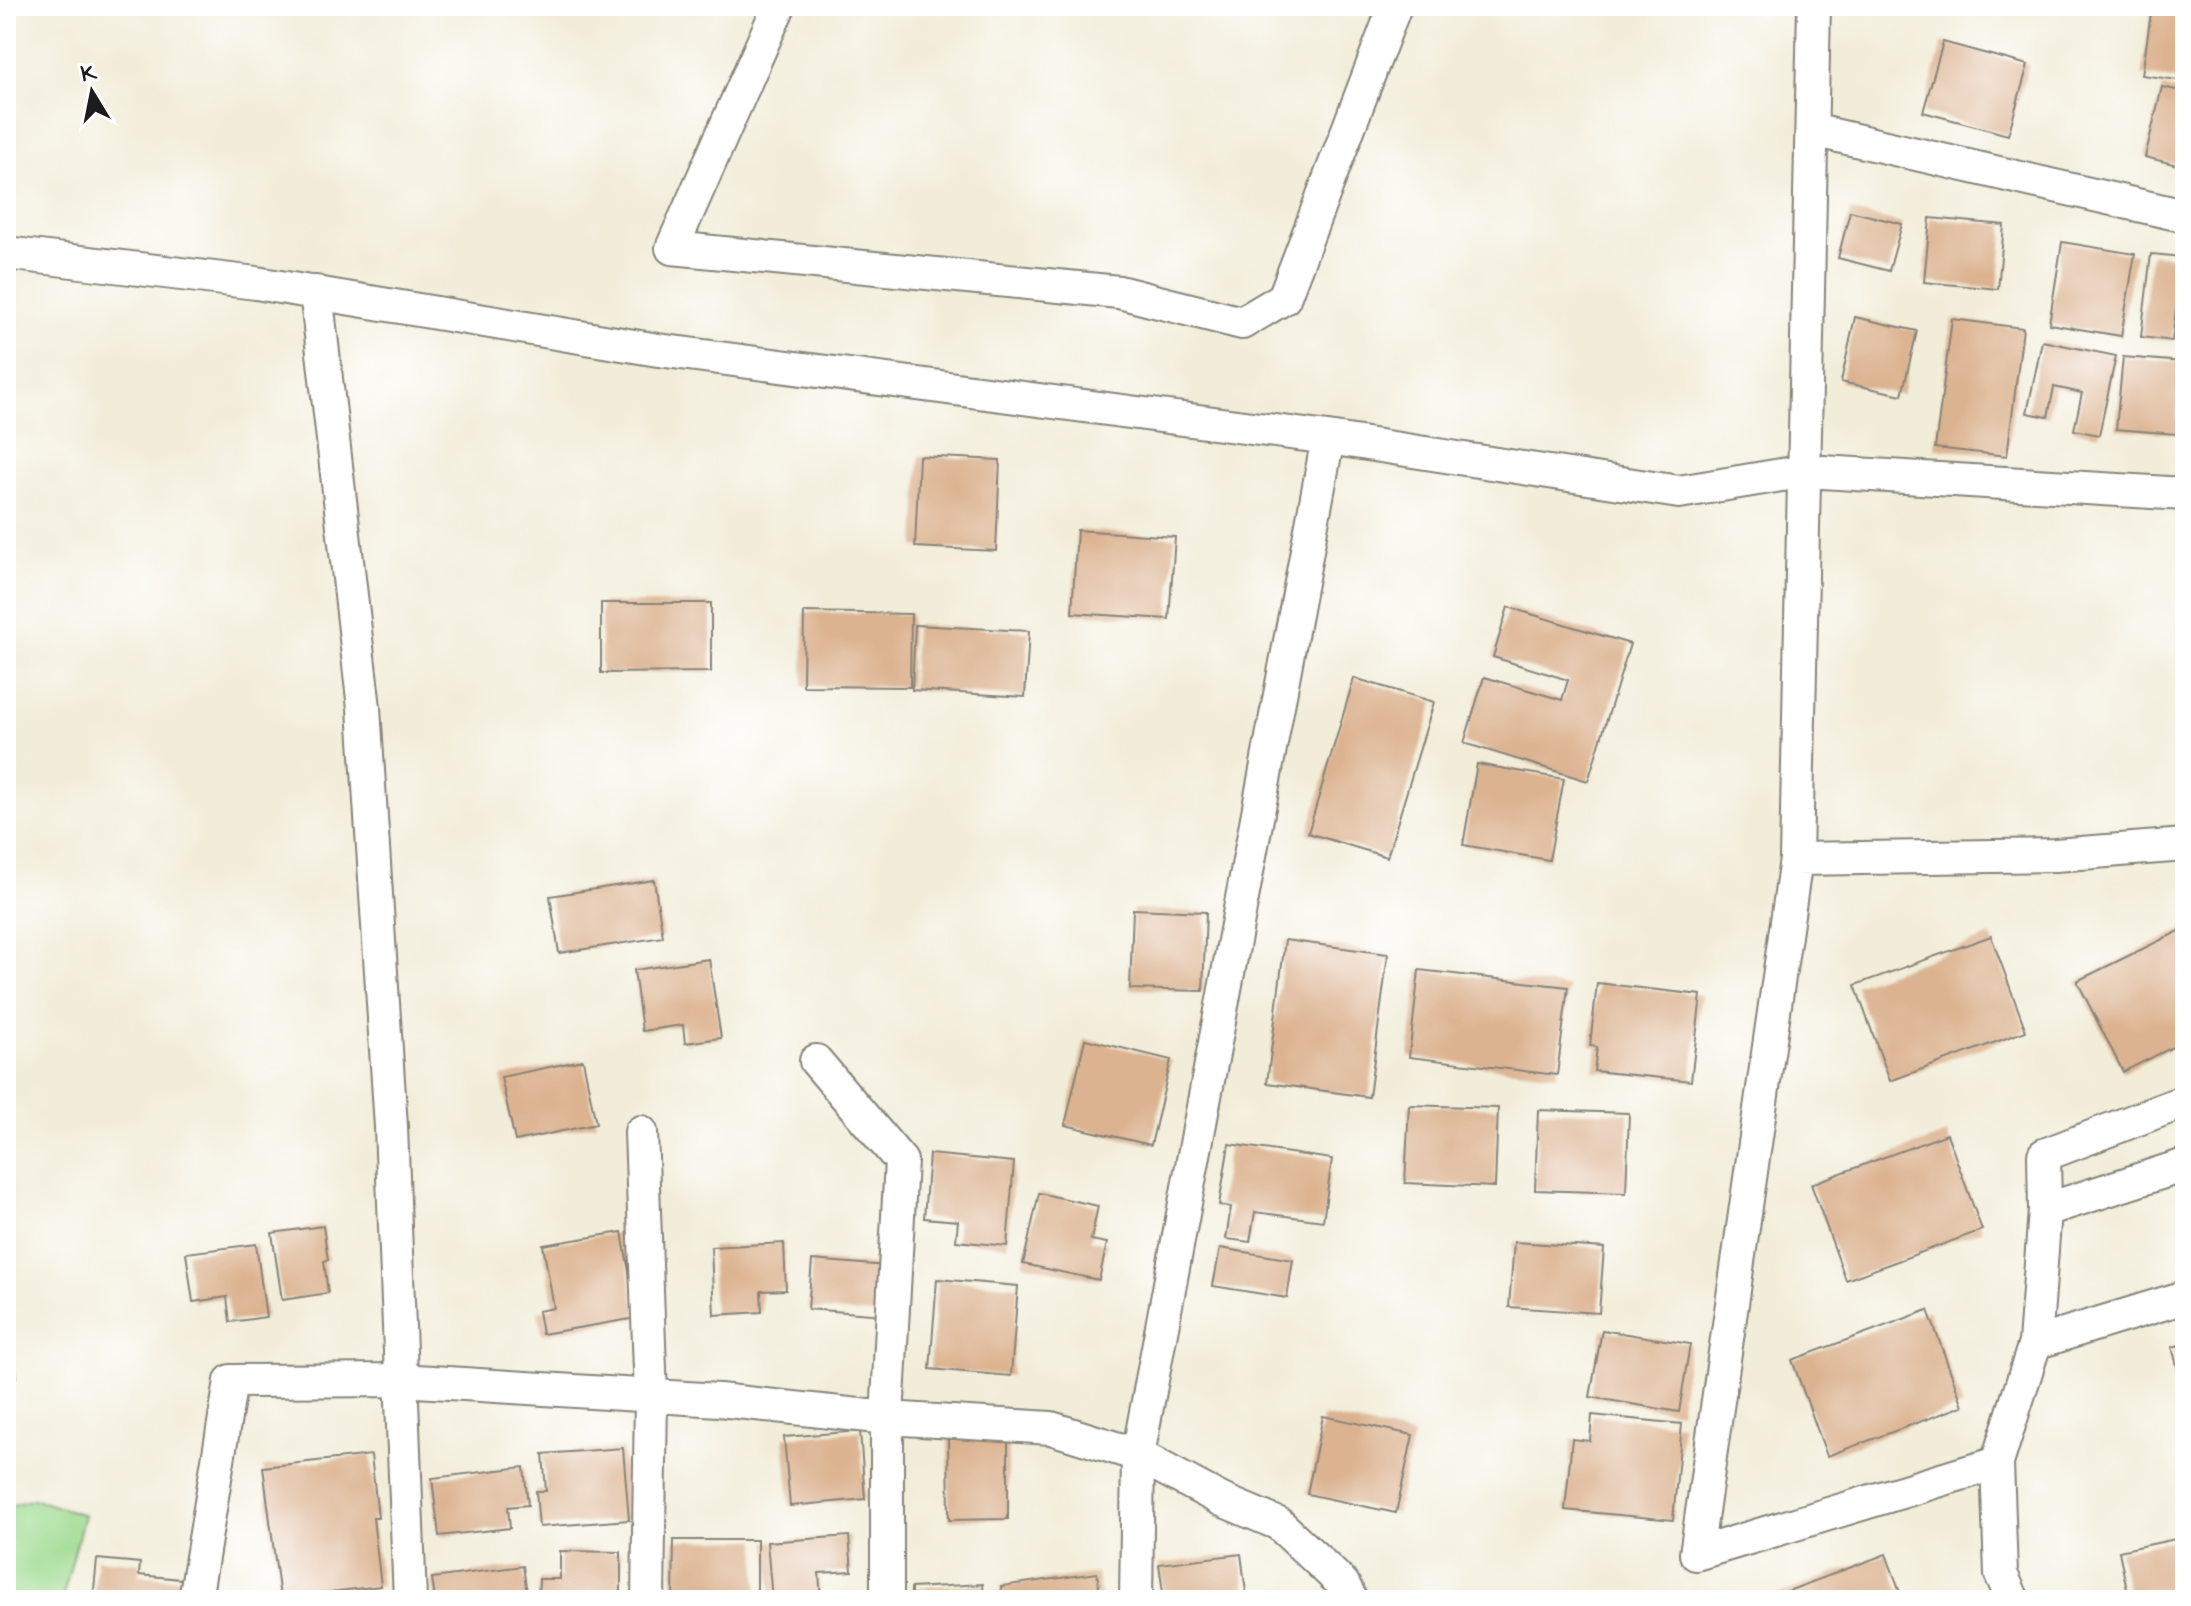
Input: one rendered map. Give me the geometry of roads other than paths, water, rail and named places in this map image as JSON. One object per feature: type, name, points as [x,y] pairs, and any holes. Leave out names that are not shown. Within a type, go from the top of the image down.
[{"type":"street","points":[[779,6],[672,248],[1119,292],[1242,323],[1284,298],[1395,6]]},
{"type":"street","points":[[1814,6],[1796,859],[1696,1554],[1997,1463]]},
{"type":"street","points":[[1812,130],[2185,216]]},
{"type":"street","points":[[6,253],[256,283],[658,350],[1328,438],[1679,492],[1806,471],[2185,494]]},
{"type":"street","points":[[316,292],[364,708],[391,1127],[410,1600]]},
{"type":"street","points":[[1136,1600],[1138,1455],[1328,438]]},
{"type":"street","points":[[1796,859],[2055,855],[2185,845]]},
{"type":"street","points":[[816,1061],[901,1161],[887,1418],[887,1600]]},
{"type":"street","points":[[2013,1600],[2001,1574],[1997,1463],[2035,1343],[2045,1210],[2044,1155],[2185,1101]]},
{"type":"street","points":[[641,1132],[651,1396],[648,1600]]},
{"type":"street","points":[[2045,1210],[2185,1165]]},
{"type":"street","points":[[2035,1343],[2185,1297]]},
{"type":"street","points":[[195,1600],[231,1381],[401,1380],[719,1400],[887,1418],[1051,1428],[1138,1455],[1222,1500],[1279,1524],[1343,1584],[1351,1600]]}]
